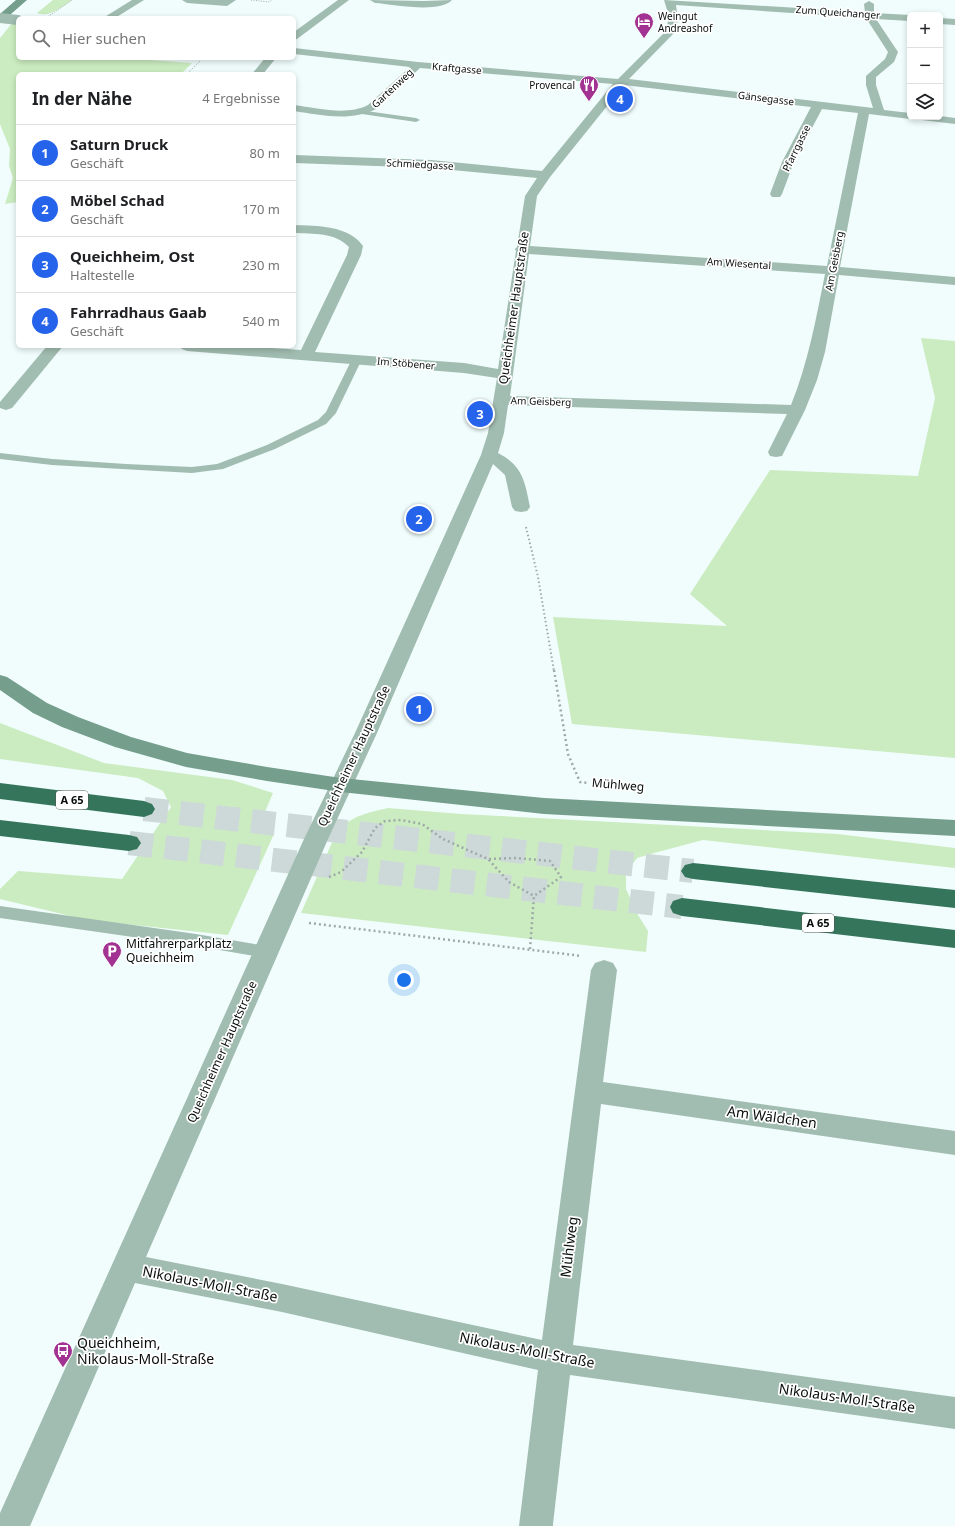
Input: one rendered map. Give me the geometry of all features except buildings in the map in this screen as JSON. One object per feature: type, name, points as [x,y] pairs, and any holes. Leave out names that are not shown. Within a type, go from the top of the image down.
[{"type":"highway","name":"A 65","points":[[0,791],[144,809]]},
{"type":"highway","points":[[0,828],[130,843]]},
{"type":"highway","points":[[693,871],[955,899]]},
{"type":"highway","name":"A 65","points":[[682,907],[955,939]]},
{"type":"street","points":[[0,19],[22,0]]},
{"type":"street","points":[[111,16],[139,0]]},
{"type":"street","points":[[187,0],[227,3],[231,0]]},
{"type":"street","points":[[296,36],[344,0]]},
{"type":"street","points":[[375,0],[442,4],[447,0]]},
{"type":"street","points":[[869,0],[869,14],[871,20],[887,41],[893,52],[892,58],[874,72],[870,79],[878,107],[871,111]]},
{"type":"street","name":"Zum Queichanger","points":[[670,1],[907,18]]},
{"type":"street","name":"Queichheimer Hauptstraße","points":[[12,1526],[292,893],[366,733],[489,455],[496,433],[506,375],[522,249],[531,196],[545,175],[621,82],[670,32],[673,25],[674,13],[670,1]]},
{"type":"street","points":[[0,19],[16,20]]},
{"type":"street","points":[[943,21],[955,22]]},
{"type":"street","name":"Kraftgasse","points":[[296,51],[418,65],[621,82]]},
{"type":"street","points":[[259,72],[270,60]]},
{"type":"street","name":"Gartenweg","points":[[296,108],[362,112],[372,107],[418,65]]},
{"type":"street","name":"Gänsegasse","points":[[621,82],[907,116]]},
{"type":"street","name":"Pfarrgasse","points":[[776,194],[788,162],[818,105]]},
{"type":"street","name":"Am Geisberg","points":[[776,452],[797,410],[809,380],[817,352],[832,270],[871,111]]},
{"type":"street","points":[[943,120],[955,121]]},
{"type":"street","name":"Schmiedgasse","points":[[296,159],[439,164],[545,175]]},
{"type":"street","points":[[296,229],[338,233],[346,236],[356,246],[354,255],[306,355]]},
{"type":"street","name":"Am Wiesental","points":[[522,249],[661,257],[955,281]]},
{"type":"street","points":[[3,408],[53,348]]},
{"type":"street","name":"Im Stöbener","points":[[214,348],[464,368],[506,375]]},
{"type":"street","name":"Am Geisberg","points":[[501,400],[797,410]]},
{"type":"street","points":[[489,455],[506,463],[511,470],[515,478],[521,507]]},
{"type":"street","points":[[0,681],[23,697],[70,722],[123,742],[186,760],[341,785],[551,806],[955,828]]},
{"type":"street","points":[[0,689],[23,697]]},
{"type":"street","name":"Mühlweg","points":[[536,1524],[604,970]]},
{"type":"street","name":"Am Wäldchen","points":[[588,1091],[955,1143]]},
{"type":"street","name":"Nikolaus-Moll-Straße","points":[[126,1267],[282,1298],[556,1358],[955,1413]]},
{"type":"lane","points":[[362,112],[416,120]]},
{"type":"lane","points":[[0,456],[126,467],[192,470],[219,467],[271,447],[322,422],[331,413],[357,359]]},
{"type":"lane","points":[[0,912],[196,940],[266,952]]},
{"type":"path","points":[[49,16],[72,0]]},
{"type":"path","points":[[247,0],[270,2],[272,0]]},
{"type":"path","points":[[189,72],[201,60]]},
{"type":"path","name":"Mühlweg","points":[[521,507],[538,577],[568,754],[580,782],[595,784]]},
{"type":"path","points":[[292,893],[313,895],[319,882],[341,872],[362,852],[375,828],[385,821],[401,820],[422,824],[443,839],[488,859],[509,882],[534,896]]},
{"type":"path","points":[[488,859],[516,858],[550,861],[561,877],[534,896]]},
{"type":"path","points":[[530,948],[534,896]]},
{"type":"path","points":[[280,920],[530,948],[604,959],[604,970]]},
{"type":"green space","points":[[53,0],[72,0],[60,9],[51,13],[37,13]]},
{"type":"green space","points":[[13,22],[16,22],[16,60],[149,60],[192,63],[183,72],[16,72],[16,202],[5,204],[13,178],[9,166],[10,149],[0,124],[0,38]]},
{"type":"green space","points":[[921,338],[955,341],[955,758],[572,724],[553,617],[727,626],[690,594],[770,470],[918,476],[935,398]]},
{"type":"green space","points":[[0,723],[104,763],[232,780],[273,793],[264,814],[274,834],[228,935],[87,920],[0,899],[0,889],[18,871],[122,879],[171,807],[163,791],[138,778],[0,759]]},
{"type":"green space","points":[[388,808],[461,814],[837,834],[955,848],[955,868],[703,840],[654,853],[637,858],[626,873],[626,889],[638,915],[648,931],[646,952],[301,913],[337,831],[355,818],[367,813]]},
{"type":"tunnel","points":[[144,809],[693,871]]},
{"type":"tunnel","points":[[129,843],[682,907]]},
{"type":"place","name":"Weingut Andreashof","points":[[644,39]]},
{"type":"place","name":"Fahrradhaus Gaab","points":[[620,99]]},
{"type":"place","name":"Provencal","points":[[589,102]]},
{"type":"place","name":"Queichheim, Ost","points":[[480,414]]},
{"type":"place","name":"Möbel Schad","points":[[419,519]]},
{"type":"place","name":"Saturn Druck","points":[[419,709]]},
{"type":"place","name":"Mitfahrerparkplatz Queichheim","points":[[112,968]]},
{"type":"place","name":"Queichheim, Nikolaus-Moll-Straße","points":[[63,1368]]}]
